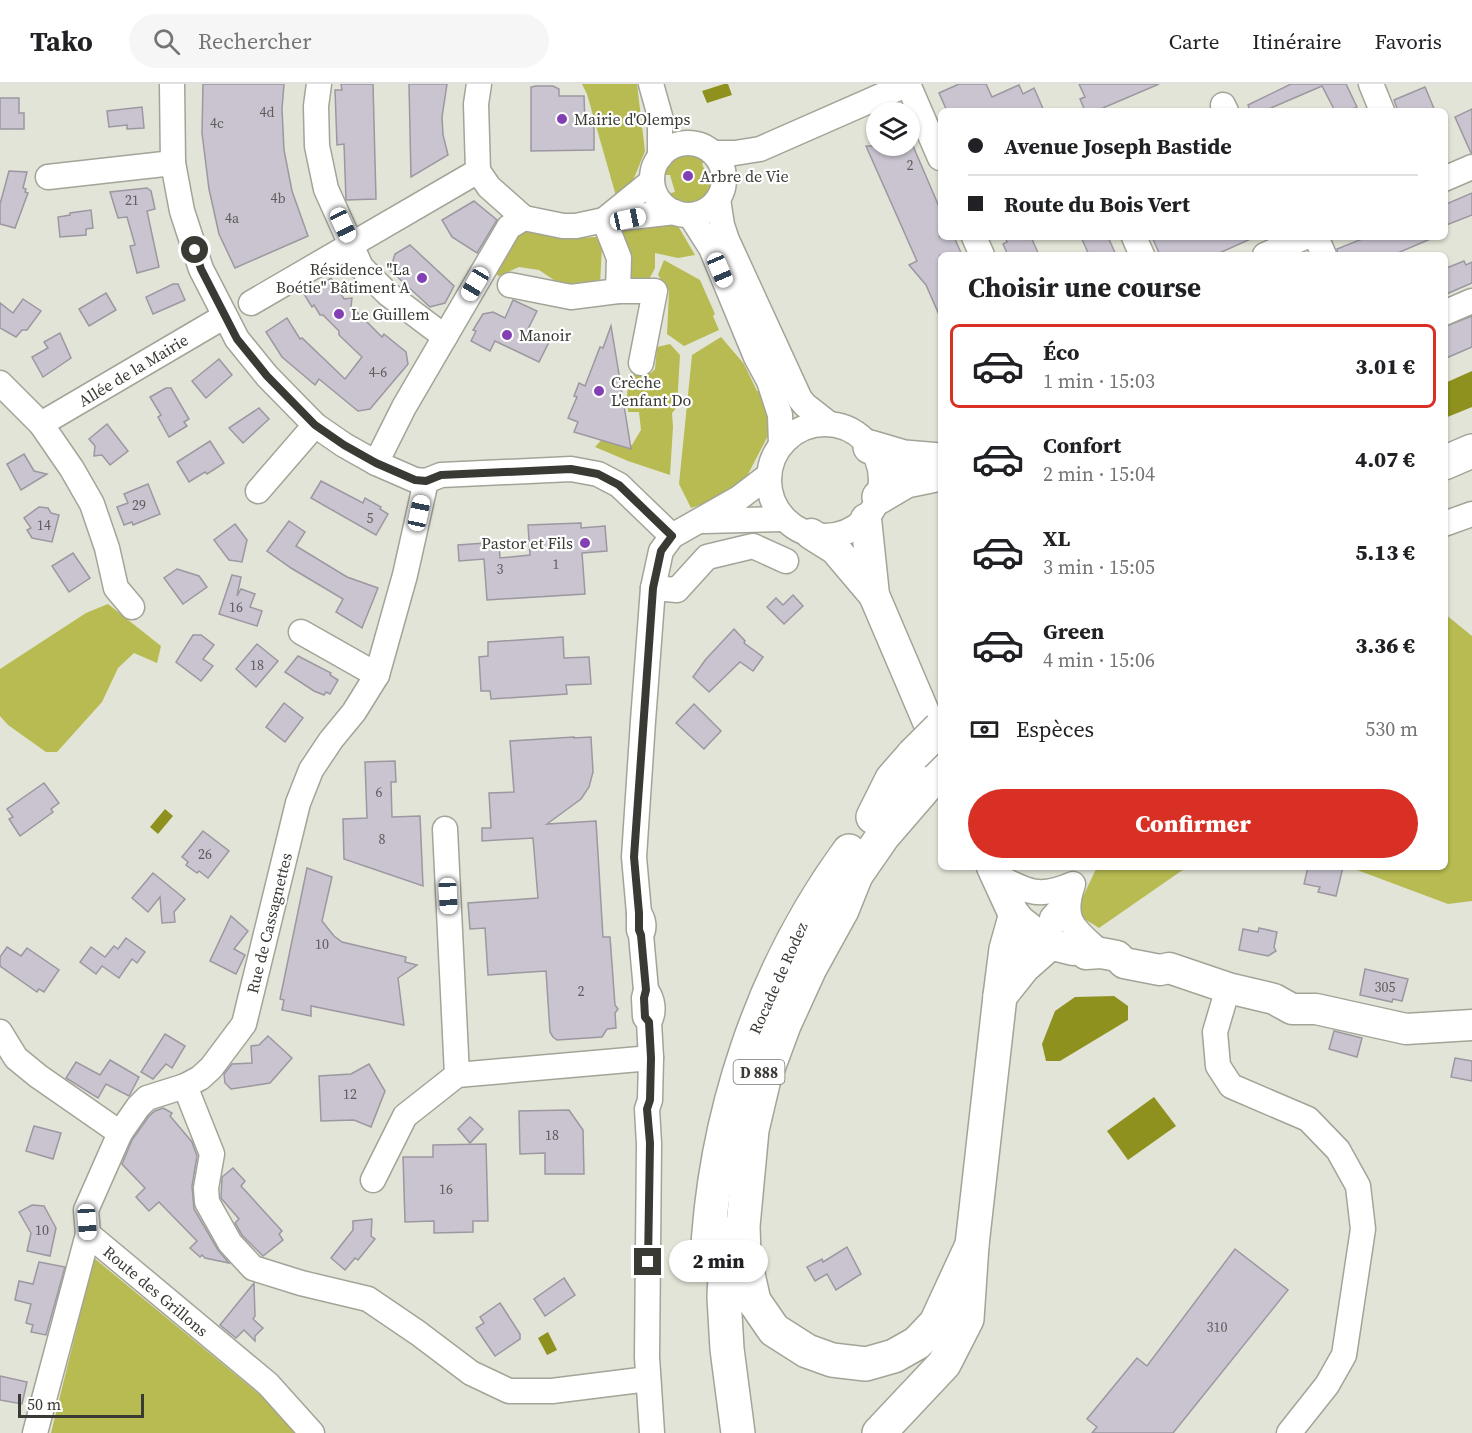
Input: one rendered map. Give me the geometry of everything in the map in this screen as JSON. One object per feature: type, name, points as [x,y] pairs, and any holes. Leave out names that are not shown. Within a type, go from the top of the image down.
[{"type":"highway","points":[[1448,450],[1472,441]]},
{"type":"highway","points":[[870,447],[904,457],[938,460]]},
{"type":"highway","points":[[1448,461],[1472,451]]},
{"type":"highway","points":[[1448,480],[1472,470]]},
{"type":"highway","points":[[873,508],[906,481],[938,474]]},
{"type":"highway","name":"Rocade de Rodez","points":[[714,1433],[706,1357],[709,1222],[714,1179],[735,1081],[763,1006],[801,924],[838,865],[873,818],[929,754]]},
{"type":"highway","name":"Rocade de Rodez","points":[[738,1433],[727,1349],[724,1297],[727,1232],[734,1169],[744,1120],[766,1045],[784,999],[820,931],[858,870],[883,836],[929,754]]},
{"type":"highway","points":[[858,870],[842,910],[810,968],[784,1025],[762,1089],[752,1130],[743,1226],[744,1257],[754,1301],[774,1330],[807,1351],[832,1360],[866,1364],[902,1352],[917,1343],[936,1323],[972,1245]]},
{"type":"highway","points":[[879,1433],[944,1364],[967,1319],[972,1245],[1000,996],[1006,949],[1015,917]]},
{"type":"highway","points":[[1000,996],[1023,967],[1049,944]]},
{"type":"main road","points":[[873,508],[874,595],[929,754]]},
{"type":"main road","points":[[811,534],[835,549],[874,595]]},
{"type":"main road","points":[[993,871],[1015,917],[1049,944],[1160,970],[1168,978],[1200,979],[1275,999],[1291,995],[1316,1009],[1406,1029],[1472,1025]]},
{"type":"street","points":[[172,84],[173,163],[182,211],[201,269],[237,339],[267,376],[315,425],[376,463],[415,480],[426,481],[441,475],[571,469],[598,474],[619,485],[672,536]]},
{"type":"street","points":[[319,84],[316,106],[317,146],[326,189],[361,267],[388,294],[444,337]]},
{"type":"street","points":[[478,84],[476,104],[478,171],[489,187],[524,218],[563,226],[576,226],[604,220],[701,212],[710,207],[721,189],[760,149]]},
{"type":"street","points":[[651,84],[660,116],[660,156]]},
{"type":"street","points":[[714,153],[735,153],[760,149],[908,84],[938,153]]},
{"type":"street","points":[[1371,84],[1381,108]]},
{"type":"street","points":[[660,116],[690,143]]},
{"type":"street","points":[[781,444],[780,415],[769,381],[756,357],[711,248],[683,213],[659,200],[652,181],[655,164],[668,149],[690,143],[698,144],[714,153],[719,161],[722,225],[787,374],[805,405],[828,423],[853,431],[870,447],[880,472],[873,508],[841,534],[828,536],[811,534],[793,527],[783,519],[773,501],[769,488],[769,475],[773,459],[781,444],[796,431],[828,423]]},
{"type":"street","points":[[48,177],[173,163]]},
{"type":"street","points":[[1448,177],[1472,167]]},
{"type":"street","points":[[251,303],[478,171]]},
{"type":"street","points":[[604,220],[652,181]]},
{"type":"street","points":[[376,463],[404,407],[509,227],[524,218]]},
{"type":"street","points":[[604,220],[619,258],[618,291]]},
{"type":"street","points":[[1271,252],[1293,240]]},
{"type":"street","points":[[510,285],[570,297],[618,291],[655,291],[641,363]]},
{"type":"street","points":[[1448,311],[1472,301]]},
{"type":"street","name":"Allée de la Mairie","points":[[41,424],[225,316]]},
{"type":"street","points":[[0,383],[41,424],[72,469],[92,504],[107,548],[116,588],[132,607]]},
{"type":"street","points":[[258,491],[315,425]]},
{"type":"street","points":[[652,1433],[648,1379],[650,1143],[653,1133],[653,1105],[650,1100],[649,1022],[653,1016],[651,996],[646,990],[634,857],[653,588],[661,551],[672,536],[748,492],[769,475]]},
{"type":"street","name":"Rue de Cassagnettes","points":[[120,1133],[147,1098],[185,1086],[200,1078],[211,1068],[244,1024],[298,803],[311,770],[331,740],[354,712],[377,675],[405,575],[426,481]]},
{"type":"street","points":[[1448,523],[1472,514]]},
{"type":"street","points":[[695,522],[783,519]]},
{"type":"street","points":[[695,522],[706,557]]},
{"type":"street","points":[[653,588],[678,590],[706,557],[753,546],[786,561]]},
{"type":"street","points":[[301,632],[377,675]]},
{"type":"street","points":[[444,829],[457,1075]]},
{"type":"street","points":[[993,871],[1023,890],[1053,892],[1075,884]]},
{"type":"street","points":[[1049,944],[1052,918],[1075,884]]},
{"type":"street","points":[[1075,884],[1071,925],[1103,957]]},
{"type":"street","points":[[1228,988],[1215,1032],[1218,1066],[1231,1086],[1308,1119],[1338,1150],[1358,1186],[1363,1229],[1344,1354],[1327,1385],[1289,1433]]},
{"type":"street","points":[[0,1032],[16,1058],[120,1133]]},
{"type":"street","points":[[373,1179],[405,1116],[457,1075],[651,1058]]},
{"type":"street","points":[[185,1086],[212,1154],[206,1188],[207,1202],[230,1243],[253,1268],[301,1283],[368,1299],[471,1373],[509,1391],[552,1391],[648,1379]]},
{"type":"street","name":"Route des Grillons","points":[[120,1133],[86,1210],[88,1234],[268,1384],[312,1433]]},
{"type":"street","points":[[35,1433],[88,1234]]},
{"type":"shaded area","points":[[582,84],[637,84],[645,151],[632,183],[616,196],[587,94]]},
{"type":"shaded area","points":[[728,84],[732,95],[707,103],[702,91]]},
{"type":"shaded area","points":[[686,149],[695,150],[708,158],[702,164],[708,177],[715,176],[710,191],[692,202],[684,202],[670,196],[675,192],[670,175],[661,175],[663,165],[669,157]]},
{"type":"shaded area","points":[[675,221],[695,255],[678,258],[655,253],[655,268],[645,287],[628,284],[618,229]]},
{"type":"shaded area","points":[[528,229],[563,239],[596,237],[602,246],[600,284],[560,284],[539,270],[519,267],[499,276],[492,271],[513,236]]},
{"type":"shaded area","points":[[664,260],[700,280],[715,314],[713,316],[719,330],[684,346],[667,334],[669,291],[658,275]]},
{"type":"shaded area","points":[[721,337],[744,364],[757,391],[764,391],[775,422],[744,482],[709,502],[691,508],[679,484],[692,355]]},
{"type":"shaded area","points":[[670,344],[680,355],[677,407],[672,413],[670,475],[595,447],[605,436],[632,445],[641,430],[639,412],[628,412],[627,394],[630,374],[651,373],[655,369],[657,347]]},
{"type":"shaded area","points":[[1472,371],[1472,407],[1448,417],[1448,382]]},
{"type":"shaded area","points":[[108,604],[161,646],[157,663],[134,653],[118,668],[102,702],[57,752],[46,752],[8,725],[0,716],[0,669],[86,613]]},
{"type":"shaded area","points":[[1448,616],[1472,636],[1472,901],[1448,904],[1357,870],[1448,870]]},
{"type":"shaded area","points":[[165,809],[173,816],[158,834],[150,827]]},
{"type":"shaded area","points":[[1096,870],[1183,870],[1099,928],[1075,913]]},
{"type":"shaded area","points":[[1114,996],[1128,1006],[1128,1020],[1060,1061],[1046,1061],[1042,1044],[1055,1011],[1075,997]]},
{"type":"shaded area","points":[[1154,1097],[1176,1126],[1128,1160],[1107,1131]]},
{"type":"shaded area","points":[[94,1258],[265,1399],[299,1433],[51,1433]]},
{"type":"shaded area","points":[[548,1332],[557,1350],[547,1355],[538,1338]]},
{"type":"building","points":[[203,84],[284,84],[282,109],[284,150],[292,191],[308,236],[235,268],[219,234],[209,189],[202,133]]},
{"type":"building","points":[[341,84],[373,84],[376,199],[346,200],[344,144],[337,145],[335,90],[342,90]]},
{"type":"building","points":[[409,84],[447,84],[442,117],[443,135],[448,155],[411,177]]},
{"type":"building","points":[[959,84],[986,84],[992,97],[1019,85],[1023,94],[1034,88],[1043,108],[946,108],[939,93]]},
{"type":"building","points":[[1079,84],[1159,84],[1103,108],[1084,108],[1080,99],[1085,97]]},
{"type":"building","points":[[1291,84],[1346,84],[1357,107],[1333,108],[1322,86],[1271,108],[1249,108],[1248,105]]},
{"type":"building","name":"Mairie d'Olemps","points":[[553,86],[559,89],[559,96],[584,96],[585,122],[594,122],[594,150],[531,151],[531,87]]},
{"type":"building","points":[[1425,87],[1434,108],[1397,108],[1394,100]]},
{"type":"building","points":[[0,98],[19,98],[19,113],[24,113],[24,129],[0,129]]},
{"type":"building","points":[[142,107],[144,128],[127,129],[127,125],[109,127],[107,111]]},
{"type":"building","points":[[1472,109],[1472,153],[1471,153],[1455,117]]},
{"type":"building","points":[[870,156],[917,156],[938,204],[938,240],[955,240],[961,252],[938,252],[938,312],[926,285],[909,265],[917,261]]},
{"type":"building","points":[[9,171],[27,172],[23,188],[28,193],[15,228],[0,224],[0,204]]},
{"type":"building","points":[[147,188],[151,191],[155,209],[147,211],[159,267],[137,273],[130,246],[135,245],[127,217],[118,218],[110,192]]},
{"type":"building","points":[[1472,193],[1472,215],[1448,224],[1448,203]]},
{"type":"building","points":[[474,201],[497,220],[477,253],[452,237],[442,220]]},
{"type":"building","points":[[91,210],[93,228],[86,229],[86,235],[60,237],[58,217]]},
{"type":"building","points":[[1006,240],[1032,240],[1038,252],[1007,252],[1003,244],[1007,242]]},
{"type":"building","points":[[1082,240],[1109,240],[1115,252],[1088,252]]},
{"type":"building","points":[[1153,240],[1248,240],[1222,252],[1159,252]]},
{"type":"building","points":[[1360,240],[1428,240],[1400,252],[1338,252],[1337,249]]},
{"type":"building","name":"Résidence \"La Boétie\" Bâtiment A","points":[[410,245],[454,286],[445,303],[430,307],[390,270],[395,254]]},
{"type":"building","points":[[1464,261],[1466,265],[1472,262],[1472,283],[1448,293],[1448,267]]},
{"type":"building","points":[[331,278],[344,299],[352,298],[351,307],[382,337],[384,334],[406,352],[408,364],[370,409],[358,411],[319,379],[315,385],[282,357],[266,332],[287,318],[300,339],[302,338],[345,379],[362,357],[339,335],[339,331],[323,315],[320,315],[314,305],[312,307],[304,294]]},
{"type":"building","points":[[173,284],[178,284],[185,300],[153,314],[146,297]]},
{"type":"building","points":[[106,293],[116,310],[89,326],[79,309]]},
{"type":"building","points":[[23,299],[41,311],[27,330],[22,330],[16,337],[0,328],[0,303],[13,313]]},
{"type":"building","name":"Manoir","points":[[513,300],[537,311],[528,329],[550,340],[539,362],[495,341],[490,351],[471,341],[476,331],[473,330],[483,314],[493,312],[505,318]]},
{"type":"building","points":[[1472,316],[1472,347],[1448,357],[1448,325]]},
{"type":"building","name":"Crèche L'enfant Do","points":[[611,326],[631,449],[574,432],[578,422],[568,418],[577,397],[574,396],[579,383],[585,386]]},
{"type":"building","points":[[60,333],[71,358],[43,377],[32,357],[48,348],[44,342]]},
{"type":"building","points":[[219,359],[232,375],[206,398],[192,381]]},
{"type":"building","points":[[166,388],[171,388],[189,419],[184,422],[187,426],[169,437],[158,417],[161,415],[150,397]]},
{"type":"building","points":[[259,408],[269,419],[243,443],[229,428]]},
{"type":"building","points":[[107,424],[128,451],[110,465],[102,455],[94,456],[95,446],[89,439]]},
{"type":"building","points":[[210,441],[224,463],[189,482],[177,462]]},
{"type":"building","points":[[24,454],[34,471],[47,474],[21,490],[7,464]]},
{"type":"building","points":[[321,481],[363,503],[365,498],[381,507],[380,509],[388,514],[376,535],[311,498]]},
{"type":"building","points":[[148,484],[160,514],[133,525],[132,522],[124,525],[117,507],[128,503],[124,494]]},
{"type":"building","points":[[39,507],[48,508],[51,513],[59,515],[52,542],[32,538],[27,530],[31,528],[24,518]]},
{"type":"building","points":[[289,521],[305,532],[296,546],[347,577],[378,588],[362,628],[336,612],[343,599],[267,551]]},
{"type":"building","points":[[581,523],[581,528],[605,526],[607,551],[582,553],[585,594],[487,600],[484,559],[459,561],[458,545],[499,542],[500,558],[530,555],[528,525]]},
{"type":"building","points":[[235,524],[247,540],[242,562],[229,560],[214,540]]},
{"type":"building","points":[[73,553],[90,578],[69,592],[52,566]]},
{"type":"building","points":[[177,569],[199,576],[207,587],[183,604],[164,578]]},
{"type":"building","points":[[232,575],[241,577],[237,596],[241,589],[255,594],[250,607],[262,611],[257,626],[219,614]]},
{"type":"building","points":[[793,595],[803,606],[784,624],[767,607],[776,598],[783,605]]},
{"type":"building","points":[[734,629],[745,641],[744,643],[763,657],[753,671],[740,662],[709,692],[693,677],[706,659]]},
{"type":"building","points":[[193,635],[201,635],[214,645],[203,659],[213,666],[201,681],[176,662]]},
{"type":"building","points":[[563,637],[564,658],[589,657],[591,684],[566,685],[567,694],[491,699],[490,691],[481,691],[479,657],[488,656],[488,642]]},
{"type":"building","points":[[257,644],[278,661],[256,687],[236,669]]},
{"type":"building","points":[[298,656],[331,673],[330,675],[338,680],[330,694],[326,692],[324,695],[314,691],[285,672]]},
{"type":"building","points":[[284,703],[303,718],[285,742],[266,727]]},
{"type":"building","points":[[694,704],[721,731],[704,749],[676,723]]},
{"type":"building","points":[[591,737],[593,772],[589,787],[581,799],[547,824],[596,821],[603,937],[610,937],[615,1005],[618,1009],[615,1013],[616,1028],[607,1029],[602,1037],[557,1040],[550,1032],[546,971],[488,975],[485,928],[470,929],[468,903],[538,898],[533,838],[482,841],[482,828],[491,828],[489,793],[514,792],[510,741]]},
{"type":"building","points":[[395,761],[396,782],[391,782],[392,817],[420,816],[423,886],[344,859],[343,819],[367,818],[365,762]]},
{"type":"building","points":[[44,783],[59,803],[51,809],[53,812],[20,836],[9,819],[13,817],[7,809]]},
{"type":"building","points":[[203,831],[229,851],[208,878],[186,865],[188,862],[182,857]]},
{"type":"building","points":[[307,868],[332,877],[322,921],[334,936],[342,942],[406,957],[405,962],[417,965],[398,978],[404,1025],[311,1006],[311,1016],[282,1010],[284,1000],[280,999]]},
{"type":"building","points":[[1307,870],[1342,870],[1336,896],[1318,892],[1320,887],[1304,884]]},
{"type":"building","points":[[153,873],[185,899],[174,912],[175,922],[162,923],[160,897],[148,912],[132,898]]},
{"type":"building","points":[[231,916],[248,931],[234,949],[245,955],[236,974],[210,961]]},
{"type":"building","points":[[1259,928],[1277,932],[1274,947],[1276,951],[1268,956],[1239,950],[1243,929],[1258,932]]},
{"type":"building","points":[[126,938],[145,952],[137,963],[132,959],[119,978],[102,966],[96,974],[80,962],[91,947],[105,957],[114,946],[118,949]]},
{"type":"building","points":[[7,947],[21,956],[27,948],[59,970],[44,992],[39,989],[37,992],[0,966],[0,957]]},
{"type":"building","points":[[1365,969],[1408,979],[1402,1001],[1393,999],[1392,1002],[1360,995]]},
{"type":"building","points":[[1334,1031],[1362,1038],[1357,1057],[1329,1049]]},
{"type":"building","points":[[165,1034],[185,1046],[172,1068],[166,1064],[153,1079],[141,1072]]},
{"type":"building","points":[[268,1036],[292,1058],[270,1083],[231,1089],[225,1083],[224,1074],[232,1064],[252,1063],[251,1046],[259,1045]]},
{"type":"building","points":[[1455,1058],[1472,1061],[1472,1081],[1451,1077]]},
{"type":"building","points":[[110,1060],[139,1077],[129,1096],[106,1084],[98,1098],[66,1078],[76,1062],[100,1075]]},
{"type":"building","points":[[369,1064],[385,1091],[371,1127],[354,1120],[321,1121],[319,1076],[351,1074]]},
{"type":"building","points":[[163,1108],[172,1113],[170,1116],[192,1142],[197,1156],[192,1186],[194,1209],[218,1250],[229,1263],[205,1258],[202,1255],[200,1257],[190,1248],[197,1241],[159,1202],[149,1211],[136,1197],[145,1188],[122,1164],[132,1140],[149,1116]]},
{"type":"building","points":[[569,1110],[583,1130],[584,1174],[545,1174],[545,1153],[520,1154],[519,1111]]},
{"type":"building","points":[[470,1117],[483,1129],[470,1143],[458,1129]]},
{"type":"building","points":[[34,1126],[61,1133],[53,1159],[26,1151]]},
{"type":"building","points":[[486,1144],[488,1221],[473,1221],[473,1232],[434,1233],[434,1221],[405,1222],[403,1157],[433,1157],[433,1145]]},
{"type":"building","points":[[233,1168],[245,1181],[241,1186],[282,1231],[279,1234],[283,1240],[263,1256],[242,1235],[235,1223],[239,1219],[221,1198],[222,1177]]},
{"type":"building","points":[[32,1205],[44,1206],[56,1228],[50,1256],[27,1251],[31,1233],[19,1212]]},
{"type":"building","points":[[372,1219],[371,1236],[375,1239],[358,1260],[355,1258],[345,1270],[331,1258],[353,1230],[353,1221]]},
{"type":"building","points":[[847,1247],[861,1274],[836,1290],[827,1274],[815,1281],[807,1267],[822,1259],[823,1262]]},
{"type":"building","points":[[1235,1249],[1288,1290],[1173,1433],[1092,1433],[1097,1427],[1087,1419],[1137,1358],[1147,1366]]},
{"type":"building","points":[[39,1262],[65,1267],[46,1335],[31,1332],[33,1325],[26,1323],[31,1304],[15,1300],[19,1281],[33,1284]]},
{"type":"building","points":[[564,1278],[575,1295],[545,1316],[534,1299]]},
{"type":"building","points":[[254,1283],[255,1316],[253,1319],[263,1328],[255,1336],[255,1341],[244,1330],[236,1338],[220,1325]]},
{"type":"building","points":[[500,1303],[520,1334],[520,1339],[495,1356],[476,1328],[484,1323],[480,1317]]},
{"type":"building","points":[[0,1376],[27,1382],[22,1404],[0,1400]]},
{"type":"place","name":"Mairie d'Olemps","points":[[562,119]]},
{"type":"place","name":"Arbre de Vie","points":[[688,176]]},
{"type":"place","name":"Résidence \"La Boétie\" Bâtiment A","points":[[422,278]]},
{"type":"place","name":"Le Guillem","points":[[339,314]]},
{"type":"place","name":"Manoir","points":[[507,335]]},
{"type":"place","name":"Crèche L'enfant Do","points":[[599,391]]},
{"type":"place","name":"Pastor et Fils","points":[[585,543]]},
{"type":"route","points":[[195,250],[201,269],[237,339],[267,376],[315,425],[344,445],[376,463],[415,480],[426,481],[441,475],[571,469],[598,474],[619,485],[672,536],[661,551],[653,588],[634,857],[646,990],[645,1017],[649,1022],[651,1058],[650,1100],[647,1109],[650,1143],[648,1262]]}]
